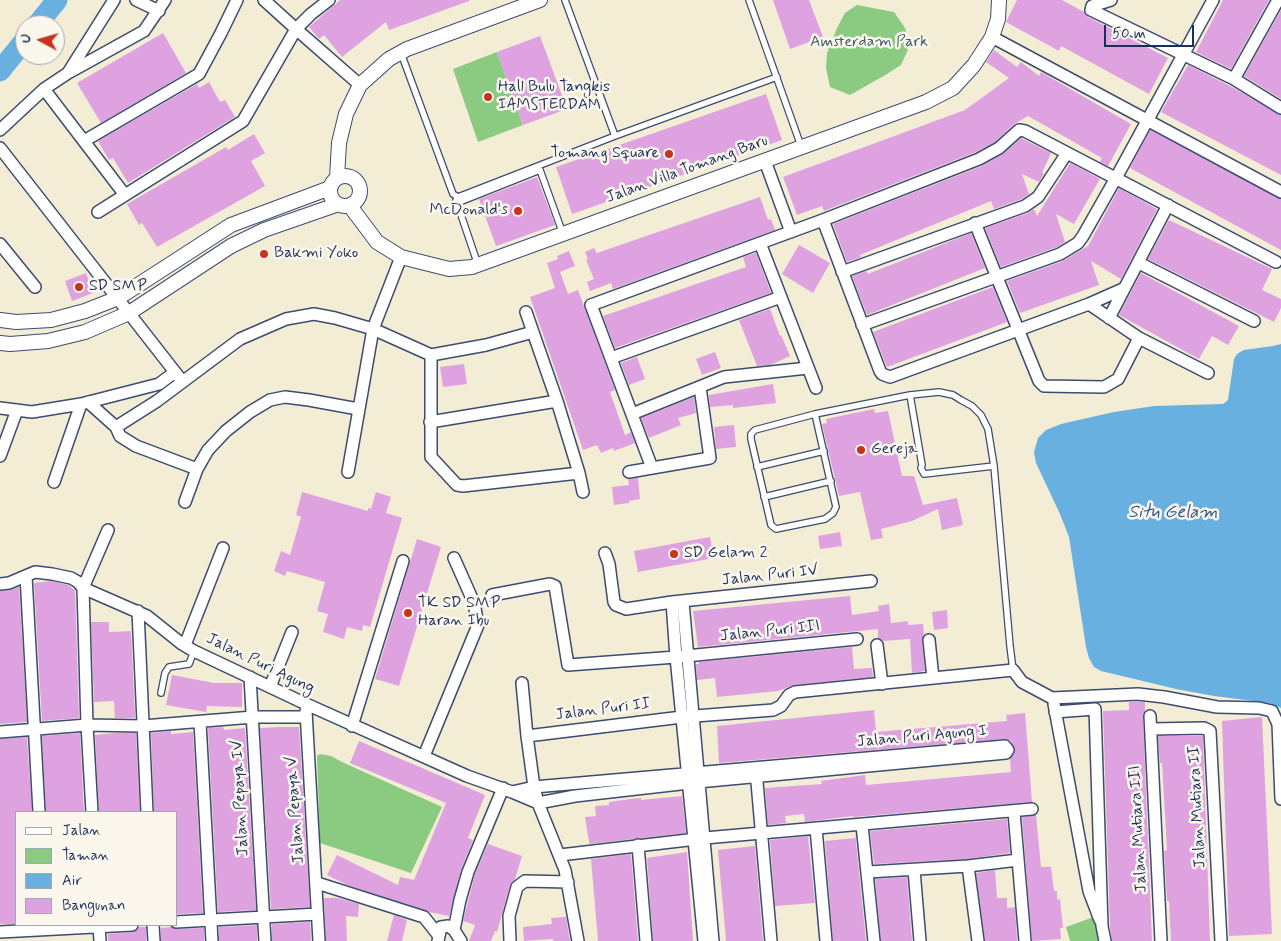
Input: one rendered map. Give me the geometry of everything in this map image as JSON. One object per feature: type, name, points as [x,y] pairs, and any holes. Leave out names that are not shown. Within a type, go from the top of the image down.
[{"type":"street","points":[[68,73],[114,0]]},
{"type":"street","points":[[136,0],[159,12]]},
{"type":"street","points":[[0,130],[44,89],[68,73],[144,31],[159,12],[165,0]]},
{"type":"street","points":[[84,141],[199,74],[222,33],[237,0]]},
{"type":"street","points":[[264,0],[360,85]]},
{"type":"street","points":[[98,212],[243,121],[296,30],[311,14],[329,0]]},
{"type":"street","points":[[343,206],[331,200],[333,183],[339,143],[346,114],[360,85],[389,59],[401,52],[540,0]]},
{"type":"street","name":"Jalan Villa Tomang Baru","points":[[343,206],[377,242],[401,257],[450,269],[478,265],[926,102],[953,88],[974,65],[992,37],[998,19],[999,0]]},
{"type":"street","points":[[1111,0],[1092,6],[1091,10],[1234,79],[1281,107]]},
{"type":"street","points":[[862,325],[1060,254],[1078,243],[1214,0]]},
{"type":"street","points":[[1234,79],[1278,0]]},
{"type":"street","points":[[992,37],[1281,192]]},
{"type":"street","points":[[44,89],[125,195]]},
{"type":"street","points":[[652,468],[591,305],[823,220],[988,155],[1019,130],[1025,131],[1168,204],[1276,262]]},
{"type":"street","points":[[0,148],[182,381]]},
{"type":"street","points":[[842,272],[1025,206],[1038,196],[1067,153]]},
{"type":"street","points":[[764,161],[791,232]]},
{"type":"street","points":[[0,320],[16,322],[51,320],[118,298],[231,226],[333,183],[343,176],[349,176],[354,179],[360,187],[359,198],[343,206],[264,230],[231,246],[129,313],[85,332],[48,341],[0,343]]},
{"type":"street","points":[[1109,318],[1168,204]]},
{"type":"street","points":[[823,220],[880,371],[882,374],[890,377],[1123,290]]},
{"type":"street","points":[[975,224],[1018,330],[1040,381],[1044,386],[1104,387],[1118,379],[1139,338]]},
{"type":"street","points":[[760,243],[816,388]]},
{"type":"street","points":[[0,244],[6,258],[35,287]]},
{"type":"street","points":[[348,472],[373,329],[401,257]]},
{"type":"street","points":[[1139,262],[1254,321]]},
{"type":"street","points":[[610,358],[781,297]]},
{"type":"street","points":[[1089,304],[1139,338],[1208,373]]},
{"type":"street","points":[[526,312],[557,401],[583,492]]},
{"type":"street","points":[[116,426],[157,401],[240,339],[286,320],[314,314],[335,318],[373,329],[431,355],[486,345],[533,332]]},
{"type":"street","points":[[431,355],[431,457],[460,486],[579,473]]},
{"type":"street","points":[[632,414],[724,377],[808,368]]},
{"type":"street","points":[[0,408],[44,410],[84,403],[159,384],[175,372]]},
{"type":"street","points":[[628,472],[710,458],[700,387]]},
{"type":"street","points":[[185,502],[197,469],[208,450],[226,430],[270,400],[285,397],[358,409]]},
{"type":"street","points":[[430,422],[557,401]]},
{"type":"street","points":[[84,403],[116,426],[120,436],[136,446],[197,469]]},
{"type":"street","points":[[54,482],[84,403]]},
{"type":"street","points":[[0,456],[17,410]]},
{"type":"street","points":[[92,811],[87,726],[83,588],[108,530]]},
{"type":"street","points":[[190,648],[223,548]]},
{"type":"street","points":[[605,553],[609,564],[616,605],[626,609],[678,602],[693,778],[713,941]]},
{"type":"street","points":[[424,756],[478,625],[474,603],[454,558]]},
{"type":"street","points":[[352,726],[403,560]]},
{"type":"street","name":"Jalan Puri Agung","points":[[0,584],[9,583],[35,572],[71,578],[83,588],[147,616],[190,648],[270,687],[352,726],[467,776],[538,803]]},
{"type":"street","points":[[26,576],[39,811]]},
{"type":"street","name":"Jalan Puri IV","points":[[678,602],[871,581]]},
{"type":"street","name":"Jalan Puri III","points":[[492,595],[550,584],[555,586],[568,665],[682,657],[857,639]]},
{"type":"street","points":[[138,611],[147,811]]},
{"type":"street","points":[[270,687],[292,632]]},
{"type":"street","points":[[929,640],[934,678]]},
{"type":"street","points":[[878,645],[882,684]]},
{"type":"street","points":[[1013,670],[1022,682],[1052,698],[1138,694],[1217,707],[1267,709],[1272,712],[1278,724],[1281,799]]},
{"type":"street","name":"Jalan Puri II","points":[[527,736],[688,717],[773,710],[781,706],[795,692],[1013,670]]},
{"type":"street","name":"Jalan Pepaya IV","points":[[250,677],[265,941]]},
{"type":"street","points":[[522,683],[534,787],[538,803],[560,855],[568,882],[578,941]]},
{"type":"street","points":[[1052,698],[1092,901],[1102,926]]},
{"type":"street","name":"Jalan Pepaya V","points":[[306,704],[319,941]]},
{"type":"street","points":[[1055,712],[1095,709],[1102,926],[1105,941]]},
{"type":"street","name":"Jalan Mutiara III","points":[[1150,716],[1161,941]]},
{"type":"street","points":[[0,732],[87,726],[143,726],[253,717],[306,717]]},
{"type":"street","points":[[200,722],[212,941]]},
{"type":"street","name":"Jalan Mutiara II","points":[[1151,729],[1204,728],[1210,731],[1221,941]]},
{"type":"street","name":"Jalan Puri Agung I","points":[[507,790],[756,773],[898,760],[1006,753],[1008,750],[1005,746],[898,760]]},
{"type":"street","points":[[756,773],[771,941]]},
{"type":"street","name":"Jalan Puri Agung I","points":[[538,803],[693,778]]},
{"type":"street","points":[[454,930],[468,872],[507,790]]},
{"type":"street","points":[[560,855],[638,845],[1032,809]]},
{"type":"street","points":[[1014,812],[1025,941]]},
{"type":"street","points":[[862,825],[874,941]]},
{"type":"street","points":[[816,828],[826,941]]},
{"type":"street","points":[[700,839],[704,941]]},
{"type":"street","points":[[638,845],[646,941]]},
{"type":"street","points":[[868,872],[968,866],[1018,860]]},
{"type":"street","points":[[968,866],[978,941]]},
{"type":"street","points":[[914,870],[920,941]]},
{"type":"street","points":[[510,941],[509,916],[517,887],[525,880],[568,882]]},
{"type":"street","points":[[317,883],[424,917],[438,938]]},
{"type":"street","points":[[178,922],[318,914]]},
{"type":"street","points":[[0,932],[46,932],[99,926],[100,941]]},
{"type":"street","points":[[153,926],[154,941]]},
{"type":"street","points":[[438,938],[441,927],[448,926],[454,930],[461,941]]},
{"type":"lane","points":[[564,0],[615,136]]},
{"type":"lane","points":[[749,0],[802,147]]},
{"type":"lane","points":[[401,52],[478,265]]},
{"type":"lane","points":[[456,200],[615,136],[777,78]]},
{"type":"lane","points":[[456,200],[540,170],[563,234]]},
{"type":"lane","points":[[815,414],[836,507],[825,519],[776,529],[771,525],[751,439],[751,434],[755,430],[815,414],[910,395],[939,392],[953,395],[972,406],[980,415],[988,429],[994,466],[1013,670]]},
{"type":"lane","points":[[910,395],[922,464],[921,468],[924,474],[994,466]]},
{"type":"lane","points":[[757,467],[824,450]]},
{"type":"lane","points":[[764,497],[831,481]]},
{"type":"lane","points":[[161,693],[165,673],[169,667],[189,664],[190,648]]},
{"type":"green space","name":"Amsterdam Park","points":[[857,5],[894,12],[905,28],[910,45],[901,65],[850,95],[830,87],[826,68],[827,53],[845,13]]},
{"type":"green space","name":"Hall Bulu Tangkis IAMSTERDAM","points":[[497,52],[523,125],[478,142],[453,69]]},
{"type":"green space","points":[[320,754],[331,756],[442,807],[411,873],[320,843],[317,756]]},
{"type":"green space","points":[[1099,915],[1105,941],[1070,941],[1066,927]]},
{"type":"water","name":"Situ Gelam","points":[[1281,344],[1281,708],[1270,703],[1176,689],[1101,671],[1094,667],[1086,647],[1069,537],[1036,463],[1034,452],[1038,438],[1046,430],[1061,424],[1114,412],[1154,406],[1223,404],[1228,400],[1234,359],[1237,354],[1244,350]]},
{"type":"building","points":[[340,0],[469,1],[389,30],[386,22],[342,57],[324,35],[319,39],[309,27]]},
{"type":"building","points":[[773,0],[809,0],[823,37],[790,49]]},
{"type":"building","points":[[1017,0],[1062,0],[1084,12],[1088,17],[1168,58],[1149,94],[1061,46],[1059,51],[1006,22]]},
{"type":"building","points":[[1223,0],[1269,0],[1231,69],[1196,52]]},
{"type":"building","points":[[1281,10],[1281,99],[1244,76]]},
{"type":"building","points":[[163,33],[186,73],[101,123],[77,83]]},
{"type":"building","points":[[540,36],[567,109],[523,125],[497,52]]},
{"type":"building","points":[[994,50],[1017,67],[1021,62],[1039,76],[1041,72],[1131,124],[1108,166],[1100,162],[1102,158],[1028,116],[1014,124],[995,142],[976,152],[824,211],[822,206],[797,215],[783,177],[965,110],[1009,78],[986,62]]},
{"type":"building","points":[[1188,65],[1281,115],[1281,175],[1161,112]]},
{"type":"building","points":[[209,82],[220,102],[225,100],[235,117],[128,183],[113,158],[109,160],[98,141],[197,84],[199,88]]},
{"type":"building","name":"Tomang Square","points":[[766,94],[782,140],[572,214],[556,167]]},
{"type":"building","points":[[1150,130],[1281,199],[1281,250],[1130,168]]},
{"type":"building","points":[[254,134],[265,153],[251,161],[265,186],[157,247],[142,223],[139,225],[127,204],[226,147],[228,150]]},
{"type":"building","points":[[1021,138],[1051,153],[1042,173],[1044,174],[1039,182],[1022,174],[1029,194],[1022,199],[994,209],[991,201],[847,262],[833,224],[982,166],[1003,154]]},
{"type":"building","points":[[1070,163],[1100,179],[1074,224],[1056,214],[1065,242],[1057,247],[1001,267],[985,228],[1028,213],[1034,209],[1037,216]]},
{"type":"building","name":"McDonald's","points":[[537,177],[555,225],[496,246],[479,199]]},
{"type":"building","points":[[1119,188],[1157,209],[1121,279],[1091,261],[1099,285],[1020,313],[1007,281],[1063,261],[1088,246]]},
{"type":"building","points":[[760,197],[768,220],[771,219],[775,230],[613,289],[611,283],[590,291],[587,282],[594,279],[586,260],[588,259],[585,252],[594,248],[597,253]]},
{"type":"building","points":[[1169,220],[1272,269],[1262,290],[1281,299],[1281,308],[1274,322],[1148,259]]},
{"type":"building","points":[[971,233],[985,268],[867,315],[852,276],[866,271],[868,274]]},
{"type":"building","points":[[799,245],[830,263],[813,293],[782,274]]},
{"type":"building","points":[[569,251],[575,266],[560,272],[568,294],[578,290],[615,390],[610,392],[625,435],[631,432],[635,443],[614,451],[613,448],[601,453],[597,445],[583,450],[530,297],[555,288],[547,263],[558,259],[557,256]]},
{"type":"building","points":[[756,253],[771,293],[615,348],[603,316],[746,267],[743,257]]},
{"type":"building","name":"SD SMP","points":[[86,273],[93,293],[72,301],[65,281]]},
{"type":"building","points":[[1141,273],[1239,326],[1228,345],[1212,336],[1199,359],[1119,315]]},
{"type":"building","points":[[993,287],[1007,322],[887,367],[873,332]]},
{"type":"building","points":[[770,309],[790,356],[770,365],[757,366],[739,320]]},
{"type":"building","points":[[715,352],[721,368],[702,375],[696,359]]},
{"type":"building","points":[[637,357],[645,379],[629,385],[621,363]]},
{"type":"building","points":[[464,364],[467,384],[443,387],[440,367]]},
{"type":"building","points":[[773,384],[776,403],[733,408],[733,405],[710,407],[709,395]]},
{"type":"building","points":[[694,397],[696,413],[678,418],[681,425],[649,438],[641,418]]},
{"type":"building","name":"Gereja","points":[[874,409],[875,413],[888,411],[902,476],[914,476],[923,505],[957,498],[963,525],[942,530],[938,509],[912,521],[881,529],[883,538],[871,540],[860,492],[839,496],[822,424],[827,423],[826,419]]},
{"type":"building","points":[[734,425],[736,447],[716,449],[714,427]]},
{"type":"building","points":[[638,478],[640,499],[614,505],[612,487],[629,485],[628,479]]},
{"type":"building","points":[[302,492],[368,511],[368,508],[371,509],[376,492],[391,497],[386,513],[402,518],[370,627],[363,625],[362,631],[347,627],[344,639],[323,632],[328,614],[317,611],[325,582],[287,571],[285,576],[274,571],[281,551],[290,555],[301,517],[296,515]]},
{"type":"building","points":[[840,532],[842,546],[820,549],[818,536]]},
{"type":"building","name":"SD Gelam 2","points":[[710,537],[714,558],[638,572],[634,551]]},
{"type":"building","name":"TK SD SMP Haran Ibu","points":[[417,539],[441,547],[399,686],[375,679]]},
{"type":"building","points":[[51,581],[68,585],[75,590],[79,718],[42,721],[34,583]]},
{"type":"building","points":[[19,587],[27,722],[0,724],[0,591]]},
{"type":"building","points":[[850,596],[852,615],[879,611],[878,606],[889,604],[891,623],[908,621],[908,625],[923,624],[924,634],[922,641],[925,671],[912,673],[910,639],[883,641],[878,638],[878,629],[698,647],[693,611]]},
{"type":"building","points":[[947,610],[948,628],[934,630],[932,612]]},
{"type":"building","points":[[91,622],[109,622],[109,632],[131,631],[135,718],[115,718],[114,701],[94,702]]},
{"type":"building","points":[[852,647],[854,669],[872,668],[873,677],[794,685],[778,691],[717,697],[715,678],[697,680],[696,664],[699,664],[699,662]]},
{"type":"building","points":[[172,675],[214,683],[242,683],[242,707],[207,706],[206,712],[166,705]]},
{"type":"building","points":[[1129,702],[1145,702],[1143,716],[1152,941],[1112,941],[1110,927],[1103,711],[1129,710]]},
{"type":"building","points":[[874,710],[876,732],[1007,721],[1006,715],[1025,713],[1032,802],[853,816],[805,822],[804,814],[785,816],[786,823],[768,825],[765,788],[822,784],[821,781],[865,775],[866,785],[1011,772],[1010,759],[1015,749],[1011,741],[1005,739],[719,763],[717,726]]},
{"type":"building","points":[[1262,717],[1272,934],[1229,936],[1222,721]]},
{"type":"building","points":[[223,727],[224,730],[245,728],[256,910],[218,912],[208,728]]},
{"type":"building","points":[[299,727],[310,907],[271,909],[260,728]]},
{"type":"building","points":[[171,731],[171,734],[193,732],[203,913],[178,914],[178,811],[154,811],[151,733]]},
{"type":"building","points":[[80,733],[84,811],[46,811],[42,736]]},
{"type":"building","points":[[136,733],[140,811],[99,811],[95,735]]},
{"type":"building","points":[[1158,736],[1203,736],[1210,941],[1171,941],[1164,851],[1167,850],[1162,763],[1160,763]]},
{"type":"building","points":[[27,737],[32,811],[15,811],[15,924],[0,924],[0,739]]},
{"type":"building","points":[[359,741],[485,795],[468,838],[473,840],[461,870],[449,916],[429,912],[347,885],[327,875],[337,855],[398,885],[400,877],[414,880],[446,803],[350,763]]},
{"type":"building","points":[[682,796],[686,833],[590,844],[585,817],[596,816],[595,806],[609,805],[609,802],[631,799],[641,798],[641,800]]},
{"type":"building","points":[[1036,815],[1041,867],[1051,867],[1054,891],[1057,891],[1057,900],[1060,899],[1063,928],[1060,928],[1061,939],[1032,941],[1022,817]]},
{"type":"building","points":[[1007,819],[1010,853],[967,859],[874,864],[870,831]]},
{"type":"building","points":[[855,832],[866,941],[833,941],[825,841],[855,838]]},
{"type":"building","points":[[808,836],[815,903],[775,906],[770,840]]},
{"type":"building","points":[[488,844],[522,856],[515,879],[510,885],[497,932],[495,931],[491,941],[469,941],[475,925],[463,921],[475,874]]},
{"type":"building","points":[[755,846],[763,941],[726,941],[718,850]]},
{"type":"building","points":[[687,852],[693,941],[653,941],[647,858]]},
{"type":"building","points":[[631,854],[638,941],[598,941],[591,859]]},
{"type":"building","points":[[995,870],[997,898],[1007,898],[1007,908],[1015,907],[1017,941],[985,941],[976,873]]},
{"type":"building","points":[[907,877],[912,941],[881,941],[875,879]]},
{"type":"building","points":[[324,898],[338,898],[359,904],[358,917],[346,916],[347,941],[326,941]]},
{"type":"building","points":[[394,915],[407,920],[402,941],[387,941]]},
{"type":"building","points":[[566,917],[570,941],[553,941],[553,939],[524,941],[523,927],[552,924],[551,918]]},
{"type":"building","points":[[310,922],[311,941],[272,941],[272,924]]},
{"type":"building","points":[[257,925],[257,941],[219,941],[219,927]]},
{"type":"building","points":[[139,927],[146,927],[146,941],[108,941],[108,934],[133,932]]},
{"type":"building","points":[[171,927],[176,929],[204,928],[204,941],[161,941],[161,928]]},
{"type":"waterway","points":[[45,15],[57,0]]},
{"type":"waterway","points":[[0,71],[15,52]]},
{"type":"place","name":"Hall Bulu Tangkis IAMSTERDAM","points":[[488,97]]},
{"type":"place","name":"Tomang Square","points":[[669,154]]},
{"type":"place","name":"McDonald's","points":[[518,211]]},
{"type":"place","name":"Bakmi Yoko","points":[[264,254]]},
{"type":"place","name":"SD SMP","points":[[79,287]]},
{"type":"place","name":"Gereja","points":[[861,450]]},
{"type":"place","name":"SD Gelam 2","points":[[674,554]]},
{"type":"place","name":"TK SD SMP Haran Ibu","points":[[408,613]]}]
